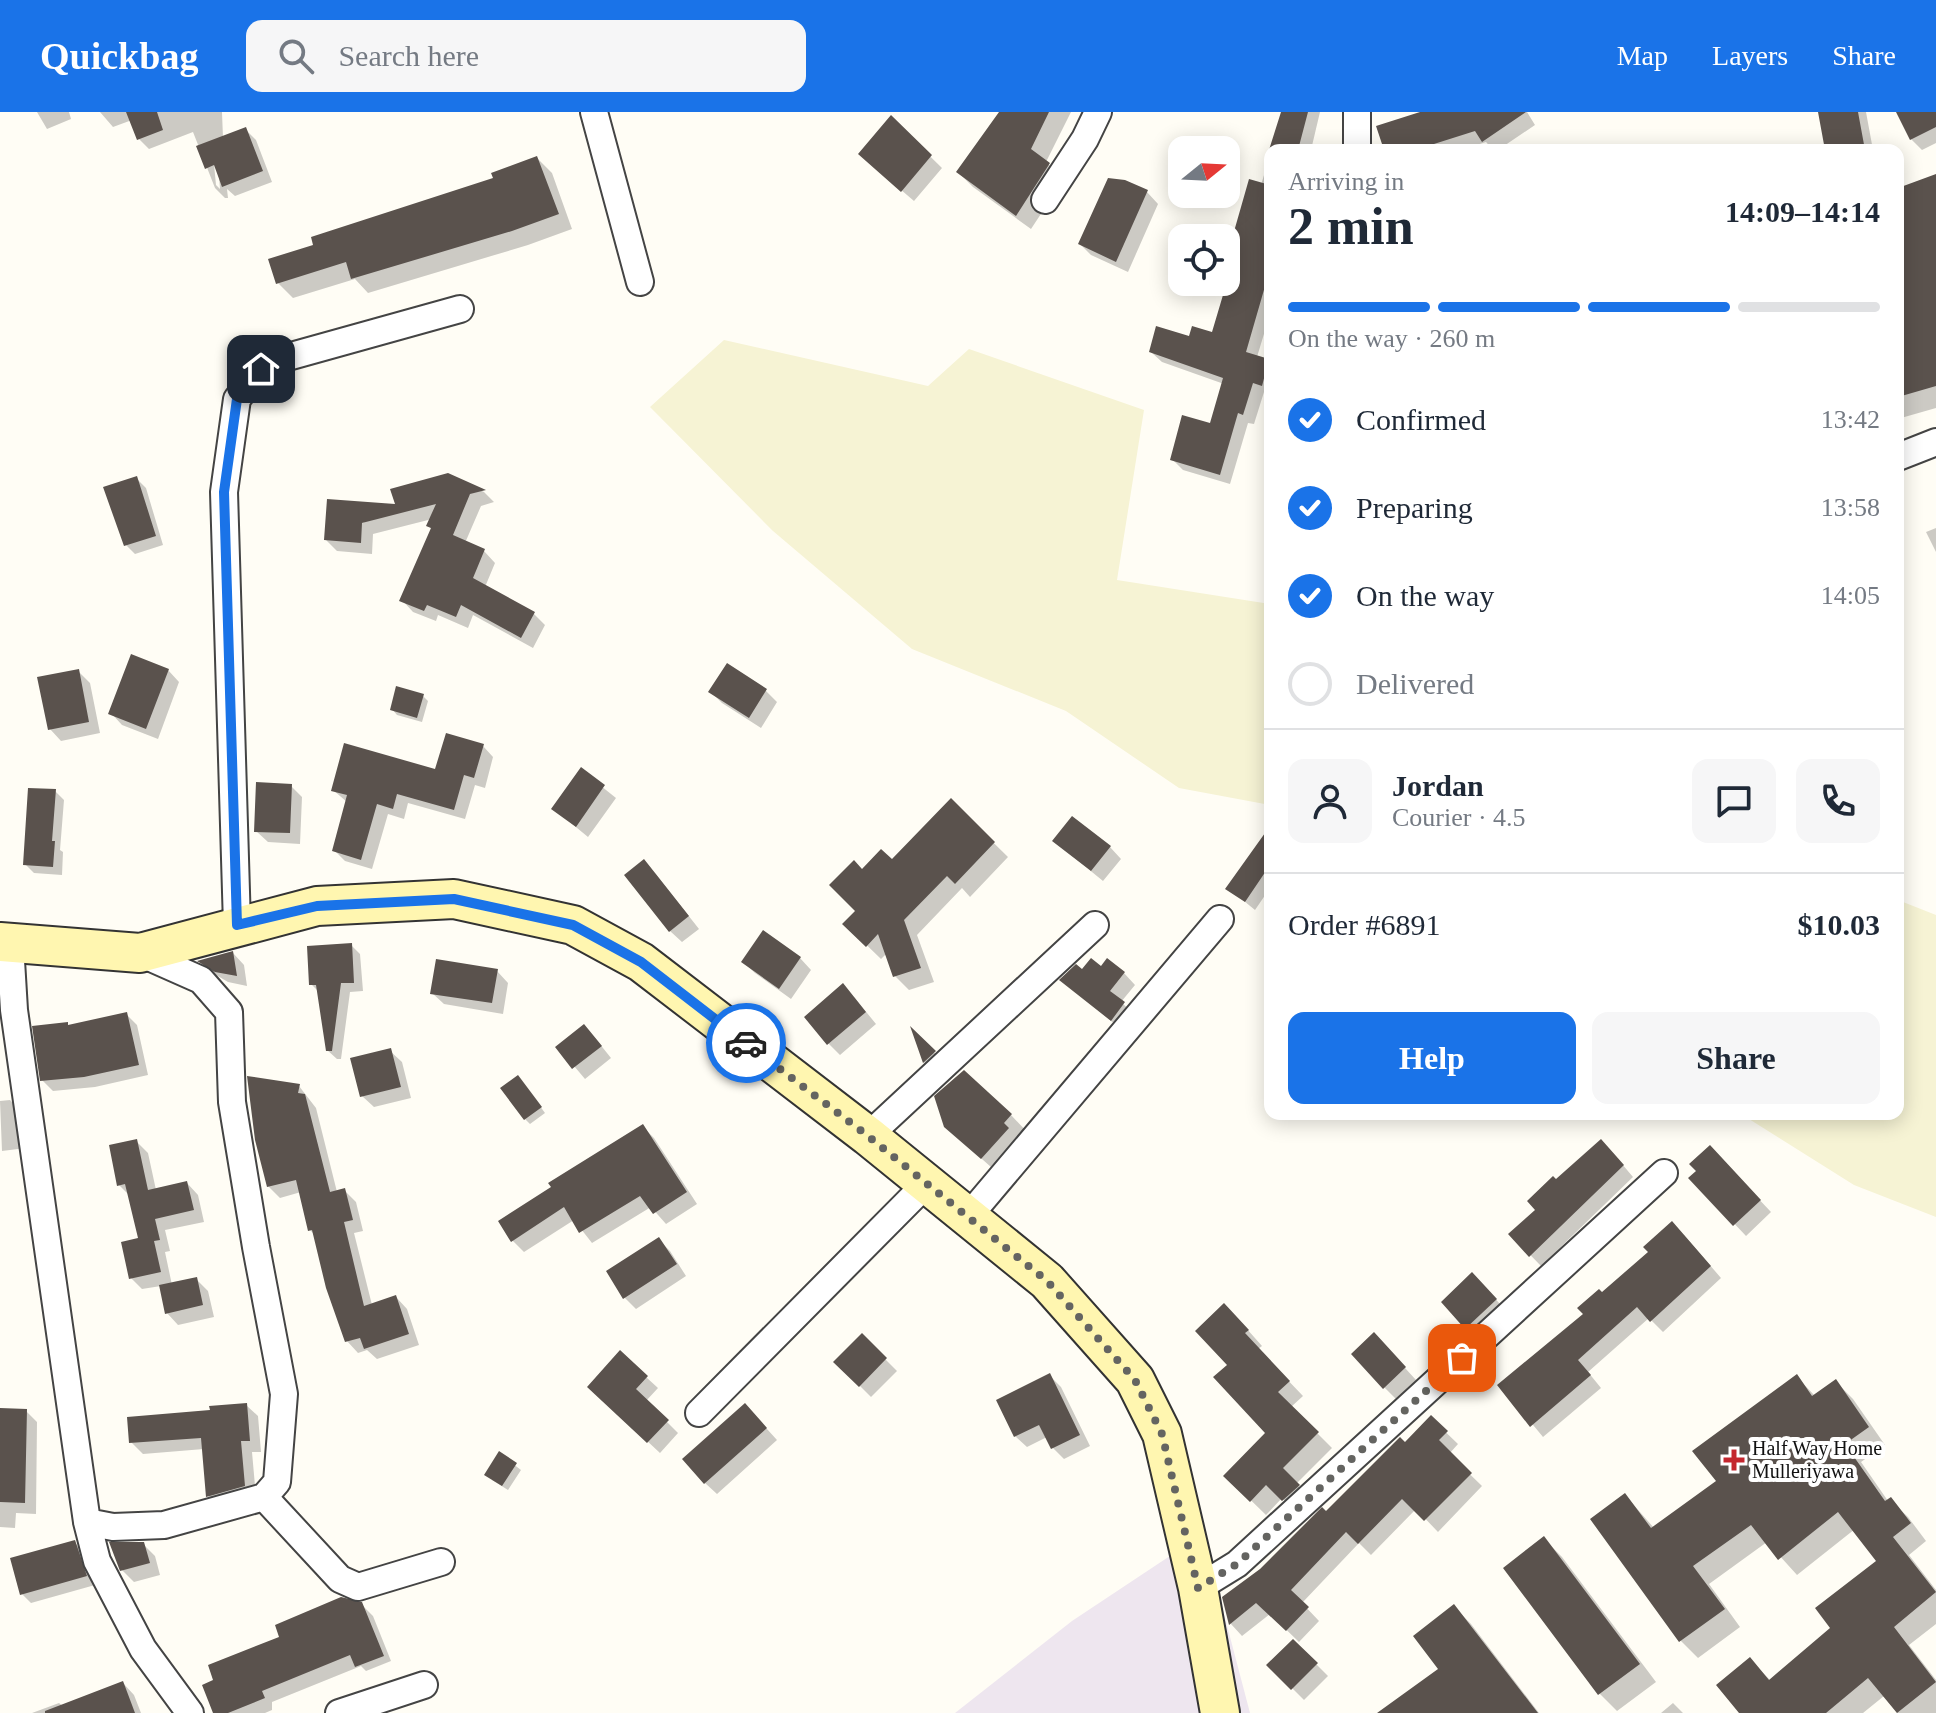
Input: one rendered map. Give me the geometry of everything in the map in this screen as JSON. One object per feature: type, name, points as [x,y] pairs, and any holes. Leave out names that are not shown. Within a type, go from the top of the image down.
[{"type":"street","points":[[594,112],[640,282]]},
{"type":"street","points":[[1045,200],[1085,139],[1098,112]]},
{"type":"street","points":[[1357,112],[1357,144]]},
{"type":"street","points":[[237,925],[224,492],[237,399],[261,369],[284,358],[460,309]]},
{"type":"street","points":[[1904,455],[1936,442]]},
{"type":"street","points":[[140,953],[317,906],[454,899],[573,925],[641,962],[868,1136],[1047,1281],[1135,1380],[1162,1434],[1198,1588],[1220,1713]]},
{"type":"street","points":[[967,1218],[1220,919]]},
{"type":"street","points":[[868,1136],[1095,925]]},
{"type":"street","points":[[87,1522],[113,1527],[164,1525],[264,1497],[277,1482],[284,1394],[232,1102],[229,1012],[201,980],[140,953],[5,943],[87,1522],[97,1561],[143,1649],[190,1713]]},
{"type":"street","points":[[1198,1588],[1237,1564],[1664,1173]]},
{"type":"street","points":[[699,1413],[926,1184]]},
{"type":"street","points":[[264,1497],[340,1579],[358,1587],[441,1562]]},
{"type":"street","points":[[339,1713],[424,1685]]},
{"type":"shaded area","points":[[724,340],[928,386],[969,349],[1144,410],[1117,580],[1264,603],[1264,804],[1179,788],[1066,711],[912,649],[773,531],[650,407]]},
{"type":"shaded area","points":[[1904,902],[1936,915],[1936,1217],[1854,1185],[1751,1120],[1904,1120]]},
{"type":"shaded area","points":[[1203,1534],[1250,1713],[955,1713],[1072,1621]]},
{"type":"building","points":[[126,112],[157,112],[163,130],[137,140]]},
{"type":"building","points":[[999,112],[1049,112],[1031,149],[1050,163],[1016,216],[956,172]]},
{"type":"building","points":[[1281,112],[1308,112],[1300,144],[1271,144]]},
{"type":"building","points":[[1420,112],[1526,112],[1482,142],[1475,131],[1434,144],[1382,144],[1376,126]]},
{"type":"building","points":[[1818,112],[1858,112],[1864,144],[1824,144]]},
{"type":"building","points":[[1896,112],[1936,112],[1936,127],[1910,140]]},
{"type":"building","points":[[891,115],[932,155],[901,192],[858,154]]},
{"type":"building","points":[[246,127],[263,171],[222,187],[214,165],[205,169],[196,146]]},
{"type":"building","points":[[537,156],[559,214],[351,279],[346,262],[276,284],[268,259],[313,245],[311,237],[493,178],[491,173]]},
{"type":"building","points":[[1936,174],[1936,386],[1904,395],[1904,186]]},
{"type":"building","points":[[1108,178],[1125,180],[1148,190],[1116,262],[1078,244]]},
{"type":"building","points":[[1249,179],[1264,183],[1264,290],[1246,352],[1264,357],[1264,378],[1262,386],[1253,383],[1243,415],[1238,413],[1220,475],[1170,460],[1182,415],[1210,423],[1223,378],[1149,352],[1156,326],[1189,336],[1192,326],[1212,332],[1223,296],[1240,296],[1240,224],[1236,224]]},
{"type":"building","points":[[448,473],[486,490],[470,494],[453,535],[485,549],[473,578],[535,612],[521,638],[461,605],[456,617],[427,605],[424,611],[399,601],[431,528],[426,526],[436,504],[362,523],[361,543],[324,540],[327,499],[395,504],[390,489]]},
{"type":"building","points":[[137,476],[156,536],[124,546],[103,487]]},
{"type":"building","points":[[131,654],[169,669],[146,729],[108,714]]},
{"type":"building","points":[[727,663],[767,689],[749,718],[708,692]]},
{"type":"building","points":[[79,669],[89,722],[48,730],[37,677]]},
{"type":"building","points":[[396,686],[424,694],[417,718],[390,710]]},
{"type":"building","points":[[446,733],[484,744],[474,778],[464,775],[454,810],[397,794],[393,809],[377,804],[361,860],[332,851],[347,795],[331,791],[344,743],[435,769]]},
{"type":"building","points":[[581,767],[605,785],[576,827],[551,809]]},
{"type":"building","points":[[256,782],[292,784],[290,833],[254,832]]},
{"type":"building","points":[[28,788],[56,789],[53,867],[23,865]]},
{"type":"building","points":[[951,798],[995,842],[955,884],[947,876],[904,920],[921,968],[893,977],[878,934],[866,947],[842,924],[855,911],[829,885],[854,860],[862,869],[881,849],[892,859]]},
{"type":"building","points":[[1072,816],[1111,846],[1091,871],[1052,841]]},
{"type":"building","points":[[1264,834],[1264,874],[1245,902],[1225,889]]},
{"type":"building","points":[[644,859],[689,916],[669,932],[624,875]]},
{"type":"building","points":[[763,930],[801,957],[779,989],[741,962]]},
{"type":"building","points":[[352,943],[354,983],[341,983],[332,1051],[326,1051],[316,985],[309,985],[307,946]]},
{"type":"building","points":[[233,951],[237,976],[215,972],[197,961]]},
{"type":"building","points":[[1091,958],[1101,966],[1107,958],[1125,972],[1110,991],[1125,1002],[1111,1021],[1059,980],[1076,964],[1082,969]]},
{"type":"building","points":[[436,959],[498,969],[492,1003],[430,994]]},
{"type":"building","points":[[843,983],[866,1012],[827,1045],[804,1017]]},
{"type":"building","points":[[127,1012],[139,1065],[84,1077],[40,1081],[32,1026],[68,1022],[68,1025]]},
{"type":"building","points":[[584,1024],[602,1046],[572,1069],[555,1047]]},
{"type":"building","points":[[910,1026],[936,1051],[923,1063]]},
{"type":"building","points":[[391,1048],[401,1087],[360,1097],[350,1058]]},
{"type":"building","points":[[964,1070],[1012,1114],[1004,1123],[1009,1128],[981,1159],[944,1127],[934,1096]]},
{"type":"building","points":[[518,1075],[542,1107],[524,1120],[500,1088]]},
{"type":"building","points":[[247,1076],[300,1084],[298,1093],[305,1094],[330,1192],[345,1188],[353,1220],[344,1222],[364,1306],[396,1295],[409,1334],[364,1349],[360,1338],[345,1342],[326,1288],[312,1230],[308,1231],[296,1180],[267,1187],[255,1140]]},
{"type":"building","points":[[643,1124],[687,1192],[653,1214],[640,1196],[579,1233],[564,1207],[511,1242],[498,1221],[551,1187],[548,1183]]},
{"type":"building","points":[[137,1139],[148,1190],[187,1181],[194,1210],[155,1219],[160,1240],[154,1241],[161,1272],[129,1279],[121,1242],[138,1238],[125,1184],[117,1186],[109,1145]]},
{"type":"building","points":[[1601,1139],[1624,1165],[1529,1257],[1508,1234],[1535,1210],[1527,1201],[1553,1176],[1556,1179]]},
{"type":"building","points":[[1710,1145],[1761,1200],[1733,1226],[1688,1178],[1696,1171],[1689,1164]]},
{"type":"building","points":[[1672,1221],[1711,1266],[1650,1322],[1637,1307],[1578,1360],[1591,1375],[1530,1427],[1497,1385],[1583,1314],[1577,1308],[1599,1289],[1602,1292],[1648,1252],[1643,1247]]},
{"type":"building","points":[[659,1237],[677,1264],[623,1299],[606,1271]]},
{"type":"building","points":[[1472,1272],[1497,1299],[1465,1329],[1441,1302]]},
{"type":"building","points":[[197,1277],[203,1305],[165,1314],[159,1285]]},
{"type":"building","points":[[1224,1303],[1249,1330],[1245,1333],[1290,1381],[1278,1392],[1319,1432],[1283,1468],[1300,1485],[1282,1501],[1266,1485],[1250,1502],[1223,1476],[1265,1433],[1213,1377],[1227,1365],[1195,1331]]},
{"type":"building","points":[[1374,1332],[1406,1367],[1383,1389],[1351,1354]]},
{"type":"building","points":[[862,1333],[887,1358],[859,1387],[833,1362]]},
{"type":"building","points":[[620,1350],[648,1376],[636,1389],[669,1420],[647,1443],[587,1387]]},
{"type":"building","points":[[1050,1373],[1080,1435],[1051,1449],[1039,1425],[1014,1437],[996,1400]]},
{"type":"building","points":[[1797,1374],[1812,1396],[1836,1379],[1869,1427],[1845,1444],[1885,1501],[1891,1497],[1911,1523],[1893,1537],[1936,1592],[1894,1627],[1936,1682],[1897,1713],[1868,1678],[1826,1713],[1739,1713],[1716,1685],[1750,1657],[1769,1680],[1830,1628],[1815,1608],[1876,1561],[1838,1512],[1778,1560],[1751,1525],[1693,1566],[1725,1609],[1679,1642],[1590,1519],[1625,1493],[1651,1528],[1716,1481],[1692,1451]]},
{"type":"building","points":[[247,1403],[250,1441],[241,1441],[245,1486],[206,1497],[201,1438],[129,1443],[127,1417],[210,1410],[209,1406]]},
{"type":"building","points":[[745,1403],[767,1428],[704,1484],[682,1459]]},
{"type":"building","points":[[0,1408],[27,1409],[25,1503],[0,1502]]},
{"type":"building","points":[[1431,1415],[1448,1431],[1439,1440],[1472,1473],[1424,1521],[1402,1499],[1358,1544],[1346,1532],[1291,1590],[1309,1607],[1286,1631],[1256,1603],[1229,1625],[1222,1597],[1260,1569],[1322,1507],[1326,1511],[1400,1437],[1405,1442]]},
{"type":"building","points":[[499,1451],[517,1463],[502,1486],[484,1475]]},
{"type":"building","points":[[1544,1536],[1640,1664],[1598,1695],[1503,1568]]},
{"type":"building","points":[[75,1540],[87,1576],[20,1595],[10,1558]]},
{"type":"building","points":[[109,1542],[144,1542],[150,1563],[120,1571]]},
{"type":"building","points":[[341,1597],[362,1602],[384,1656],[355,1667],[350,1655],[262,1691],[265,1698],[228,1713],[213,1713],[202,1685],[213,1680],[208,1665],[279,1637],[275,1625]]},
{"type":"building","points":[[1454,1604],[1538,1713],[1377,1713],[1438,1669],[1413,1636]]},
{"type":"building","points":[[1293,1639],[1318,1663],[1291,1690],[1266,1665]]},
{"type":"building","points":[[123,1681],[135,1713],[45,1713],[45,1711]]},
{"type":"way so far","points":[[746,1043],[868,1136],[1047,1281],[1135,1380],[1162,1434],[1198,1588],[1237,1564],[1462,1358]]},
{"type":"place","name":"Half Way Home Mulleriyawa","points":[[1734,1460]]},
{"type":"route","points":[[261,369],[237,399],[224,492],[237,925],[317,906],[454,899],[573,925],[641,962],[746,1043]]}]
